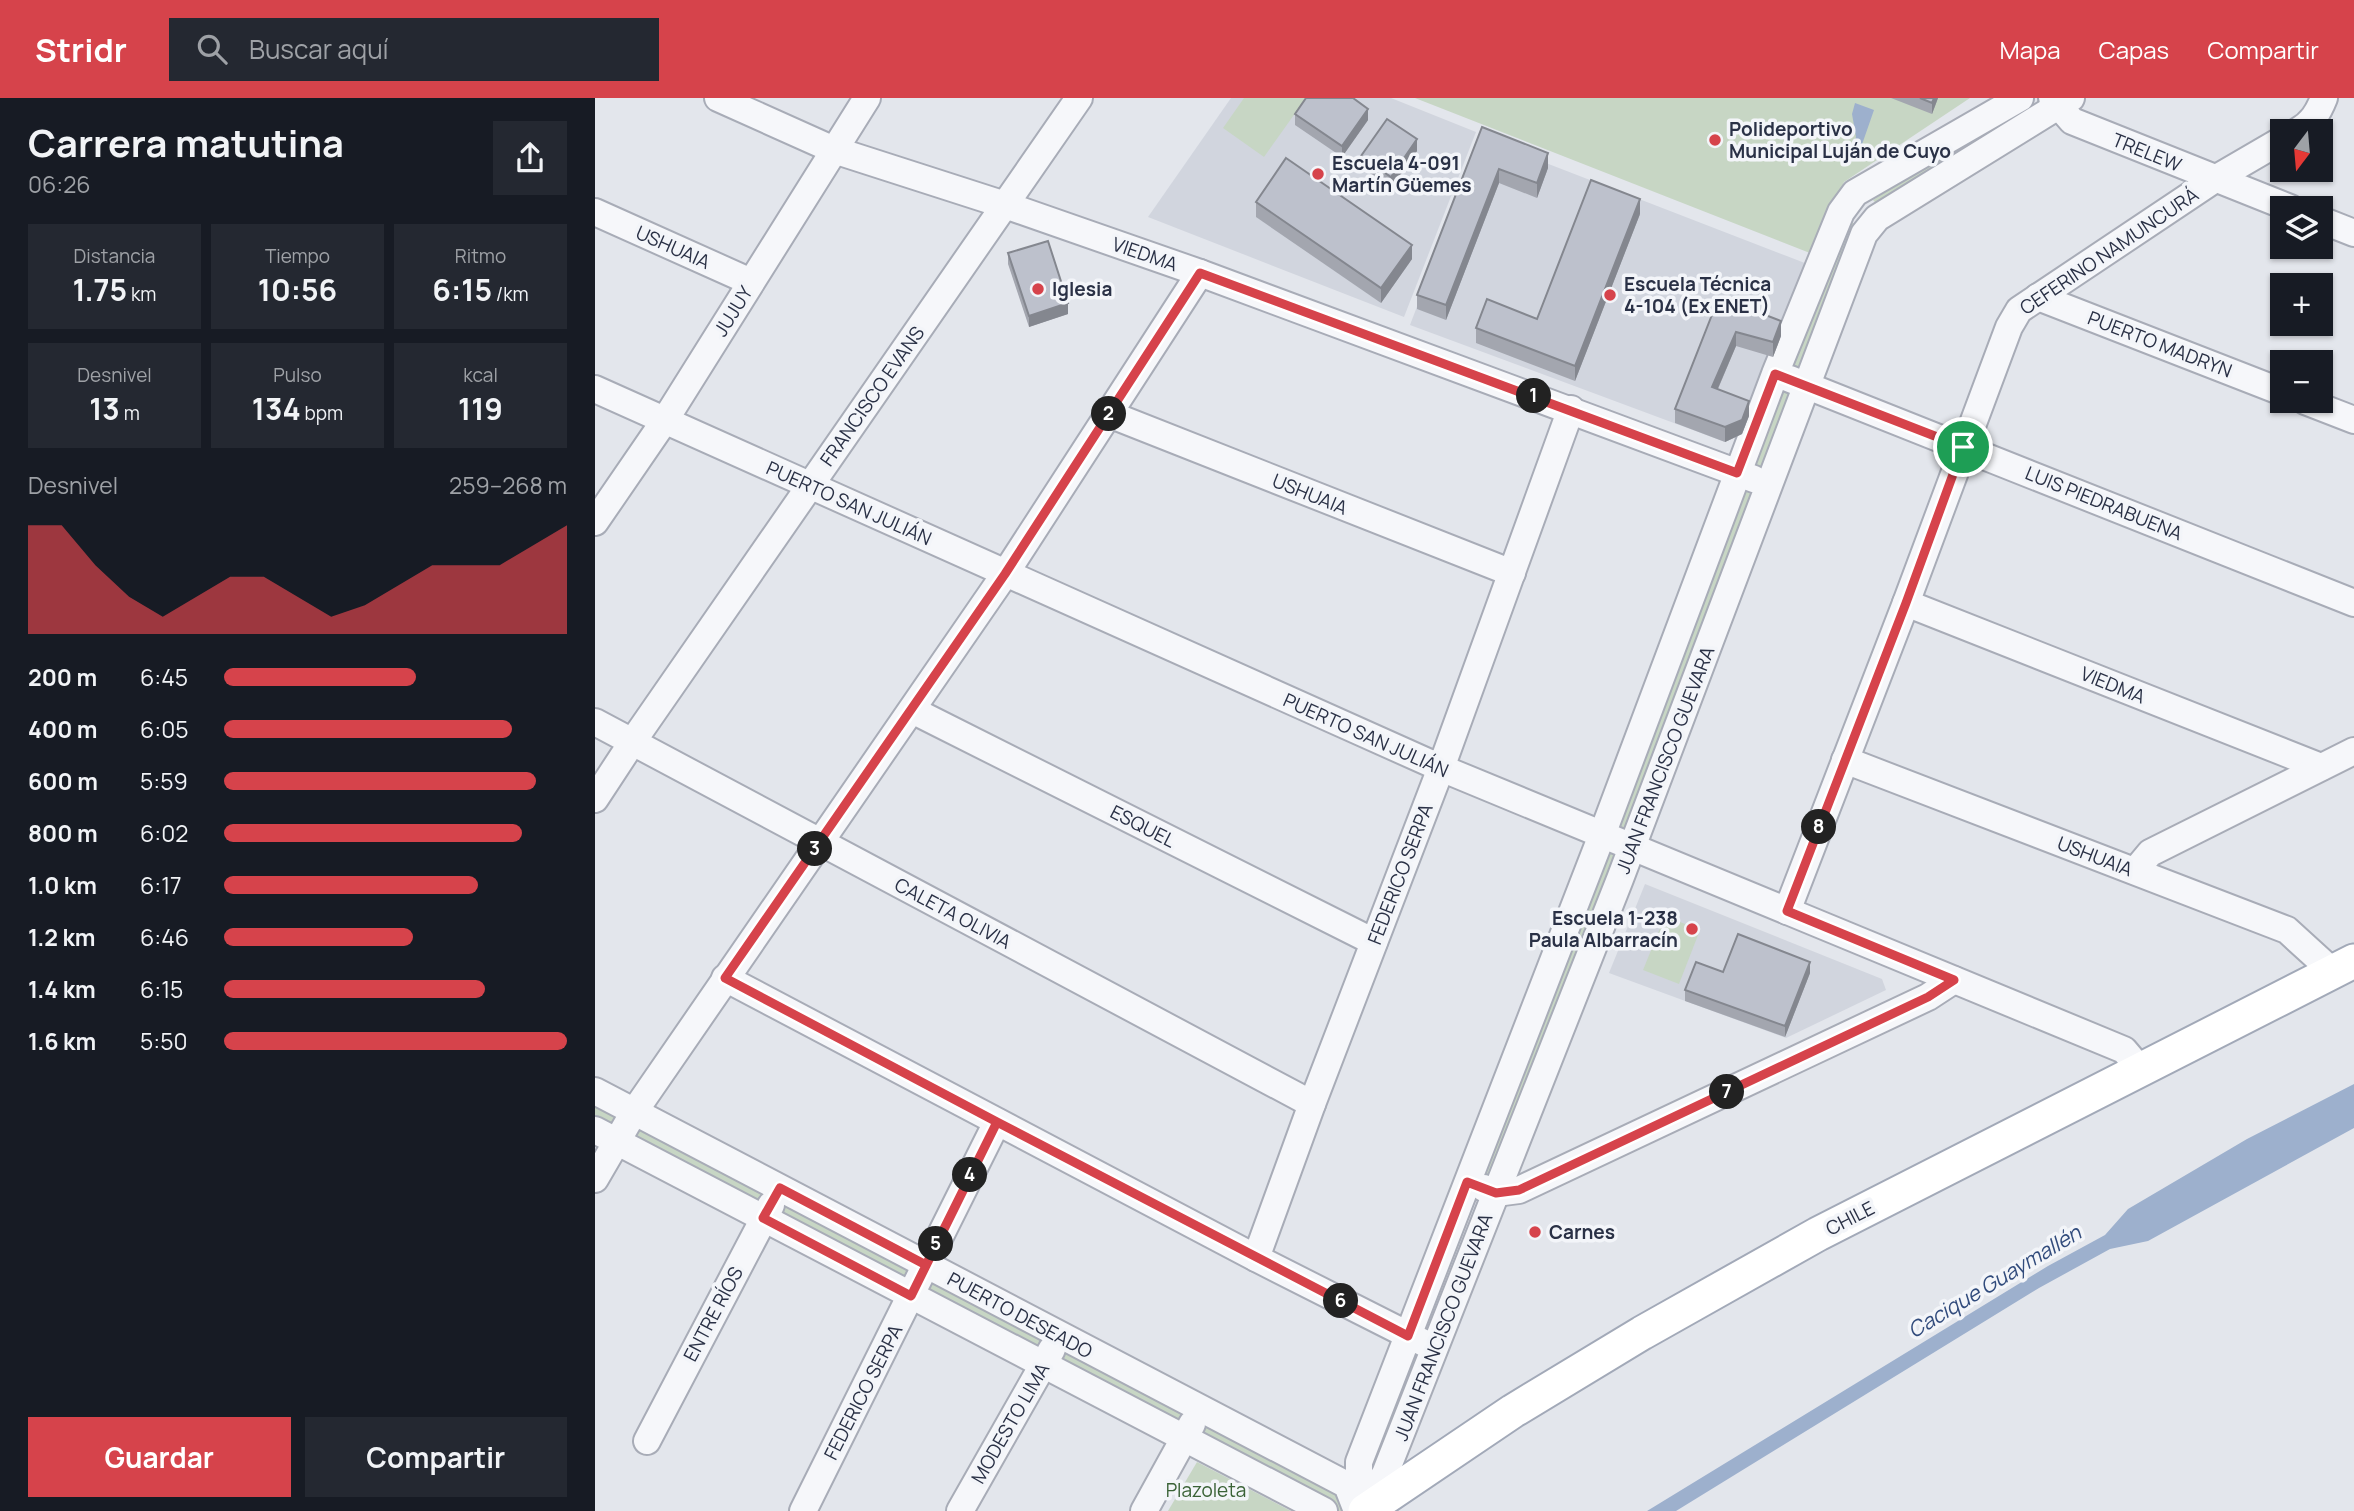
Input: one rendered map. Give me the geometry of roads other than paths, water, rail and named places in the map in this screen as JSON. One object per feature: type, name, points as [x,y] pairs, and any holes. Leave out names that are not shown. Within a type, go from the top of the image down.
[{"type":"main road","name":"CHILE","points":[[1361,1511],[1513,1411],[1641,1333],[1818,1234],[2343,966]]},
{"type":"street","name":"VIEDMA","points":[[718,98],[834,150],[1005,205],[1200,273],[1770,484]]},
{"type":"street","name":"JUJUY","points":[[595,522],[665,420],[867,98]]},
{"type":"street","name":"FRANCISCO EVANS","points":[[595,800],[633,741],[1079,98]]},
{"type":"street","name":"JUAN FRANCISCO GUEVARA","points":[[1361,1511],[1359,1462],[1602,835],[1775,374],[1841,212],[1855,193],[2020,98]]},
{"type":"street","points":[[2313,119],[2324,98]]},
{"type":"street","name":"JUAN FRANCISCO GUEVARA","points":[[1361,1511],[1385,1474],[1496,1193],[1632,847],[1864,234],[1877,218],[2061,101]]},
{"type":"street","name":"TRELEW","points":[[2061,101],[2072,121],[2270,200]]},
{"type":"street","name":"CEFERINO NAMUNCURÁ","points":[[1787,911],[2009,327],[2018,310],[2215,179],[2270,147]]},
{"type":"street","points":[[1855,193],[1877,218]]},
{"type":"street","name":"USHUAIA","points":[[595,212],[751,282]]},
{"type":"street","points":[[2333,225],[2354,233]]},
{"type":"street","points":[[595,1179],[606,1136],[634,1112],[912,710],[1005,574],[1200,273]]},
{"type":"street","name":"PUERTO MADRYN","points":[[2038,296],[2270,387]]},
{"type":"street","name":"LUIS PIEDRABUENA","points":[[1775,374],[1806,384],[2354,603]]},
{"type":"street","name":"PUERTO SAN JULIÁN","points":[[595,389],[1441,768],[2124,1050],[2140,1069]]},
{"type":"street","name":"FEDERICO SERPA","points":[[1256,1258],[1441,768],[1571,409]]},
{"type":"street","points":[[2333,412],[2354,420]]},
{"type":"street","name":"USHUAIA","points":[[1109,414],[1512,573]]},
{"type":"street","name":"VIEDMA","points":[[1906,603],[2321,767]]},
{"type":"street","name":"ESQUEL","points":[[912,710],[1374,942]]},
{"type":"street","name":"CALETA OLIVIA","points":[[595,722],[1312,1104]]},
{"type":"street","points":[[2135,871],[2150,853],[2354,751]]},
{"type":"street","name":"USHUAIA","points":[[1845,760],[2287,930],[2343,966]]},
{"type":"street","points":[[725,978],[1434,1349]]},
{"type":"street","points":[[1467,1182],[1496,1193],[1519,1190],[1916,1003],[1954,980]]},
{"type":"street","name":"PUERTO DESEADO","points":[[595,1091],[1347,1485],[1361,1511]]},
{"type":"street","name":"FEDERICO SERPA","points":[[803,1511],[997,1122]]},
{"type":"street","name":"PUERTO DESEADO","points":[[606,1136],[1324,1511]]},
{"type":"street","name":"ENTRE RÍOS","points":[[647,1441],[780,1188]]},
{"type":"street","name":"MODESTO LIMA","points":[[960,1511],[1060,1336]]},
{"type":"street","points":[[1144,1511],[1200,1410]]},
{"type":"water","points":[[1855,103],[1874,110],[1858,156],[1851,153],[1856,137],[1852,114]]},
{"type":"water","points":[[2354,1084],[2354,1128],[2148,1241],[2110,1249],[2039,1288],[1676,1511],[1647,1511],[2048,1266],[2105,1235],[2128,1209],[2247,1139]]},
{"type":"place","name":"Polideportivo Municipal Luján de Cuyo","points":[[1715,140]]},
{"type":"place","name":"Escuela 4-091 Martín Güemes","points":[[1318,174]]},
{"type":"place","name":"Iglesia","points":[[1038,289]]},
{"type":"place","name":"Escuela Técnica 4-104 (Ex ENET)","points":[[1610,295]]},
{"type":"place","name":"Escuela 1-238 Paula Albarracín","points":[[1692,929]]},
{"type":"place","name":"Carnes","points":[[1535,1232]]},
{"type":"water label","name":"Cacique Guaymallén","points":[[1994,1281]]},
{"type":"park label","name":"Plazoleta","points":[[1206,1490]]}]
